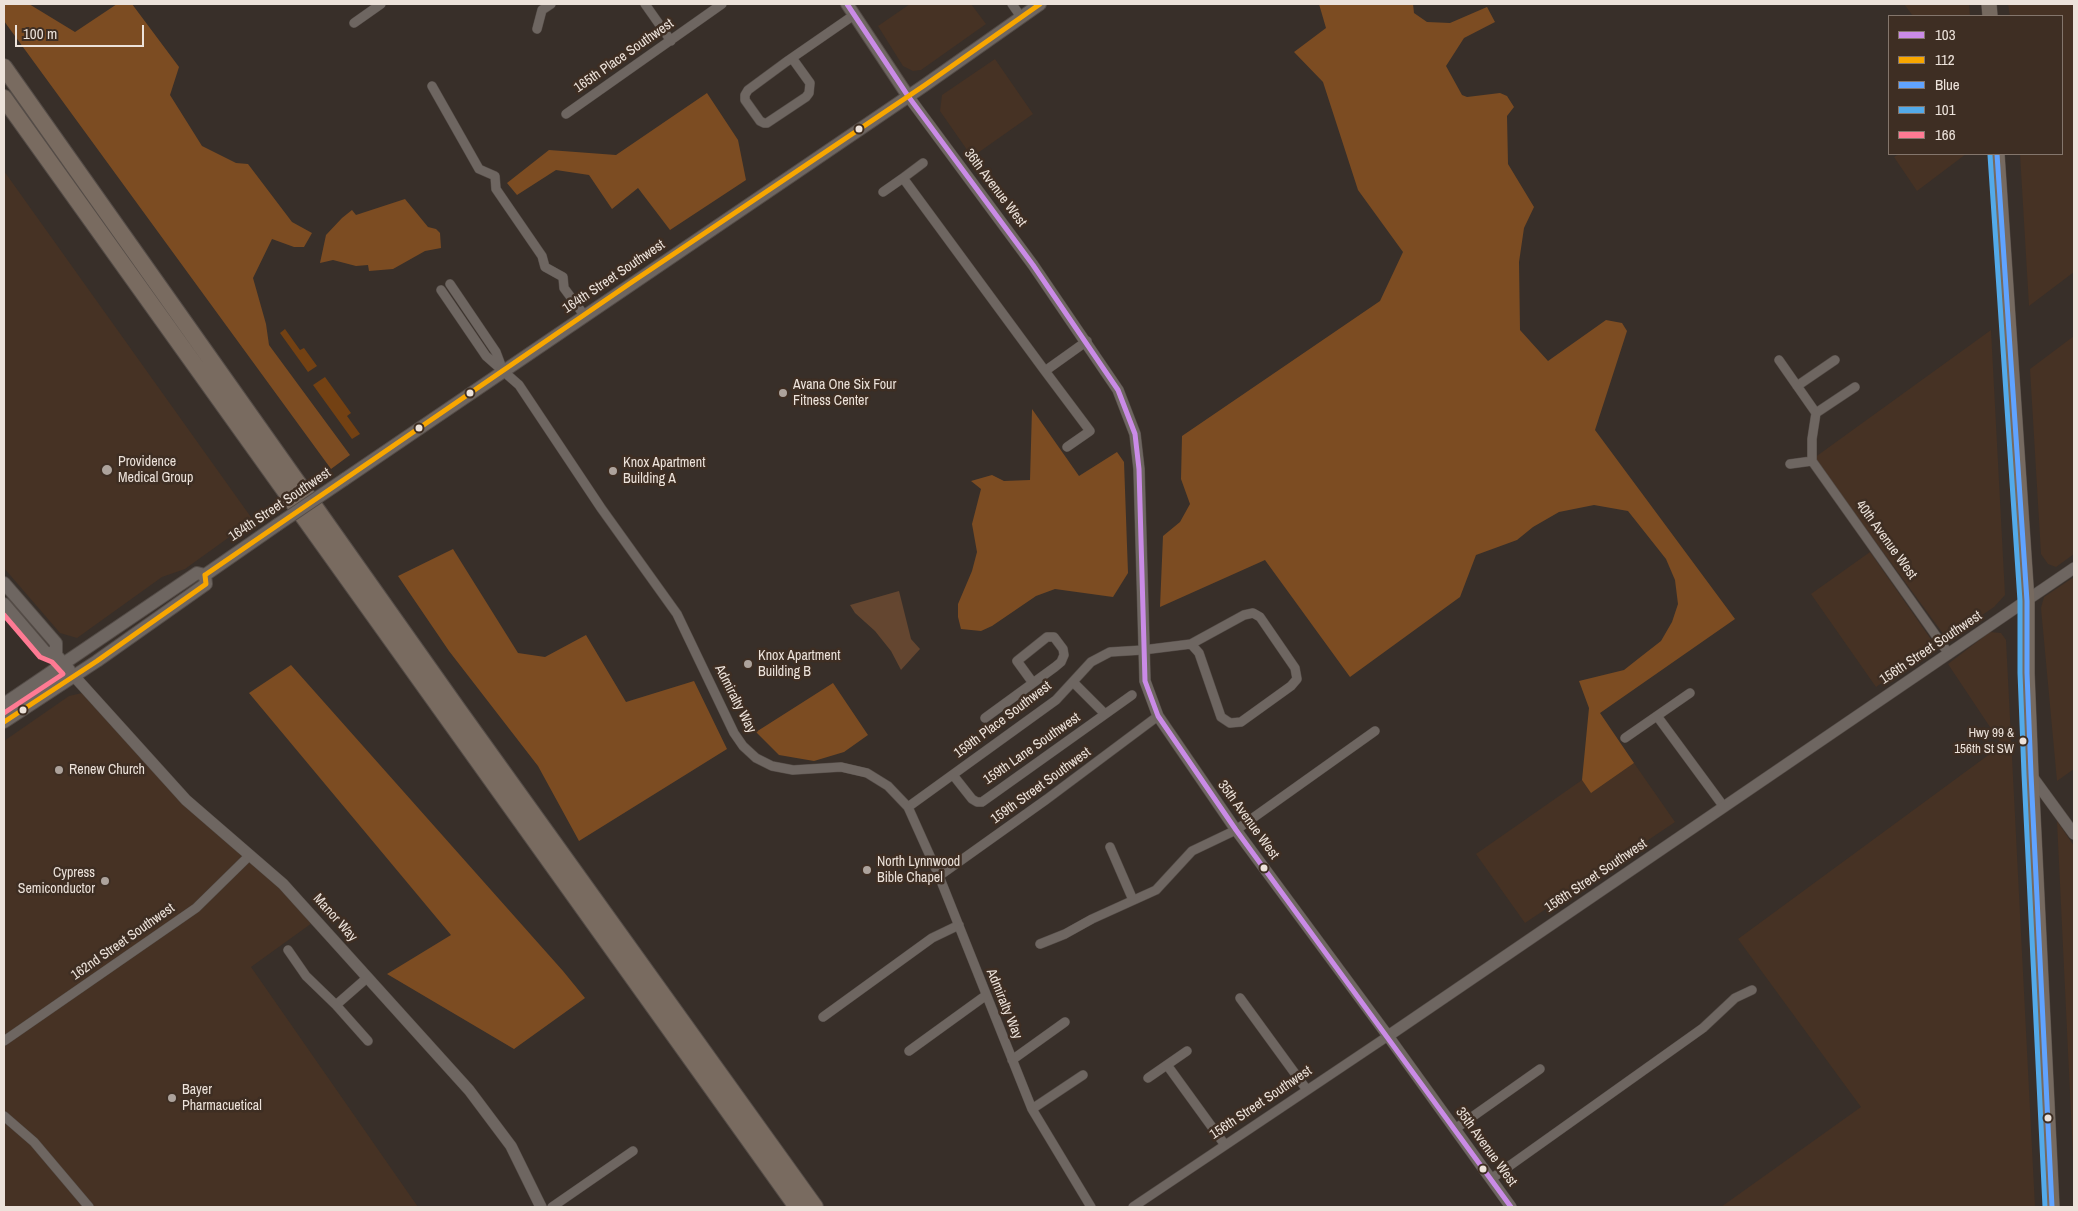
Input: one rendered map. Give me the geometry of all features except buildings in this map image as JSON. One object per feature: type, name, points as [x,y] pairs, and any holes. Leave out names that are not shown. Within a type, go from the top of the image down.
[{"type":"highway","points":[[4,68],[457,708],[815,1207]]},
{"type":"highway","points":[[4,98],[797,1207]]},
{"type":"highway","points":[[1997,155],[2027,601],[2030,774],[2052,1207]]},
{"type":"main road","name":"164th Street Southwest","points":[[4,704],[60,659],[197,573],[205,575],[1040,4]]},
{"type":"main road","name":"36th Avenue West","points":[[851,9],[908,96]]},
{"type":"main road","name":"164th Street Southwest","points":[[4,722],[74,676],[206,584],[205,575]]},
{"type":"main road","points":[[4,584],[56,643],[60,659],[74,676]]},
{"type":"main road","points":[[4,604],[44,652],[60,659]]},
{"type":"street","points":[[354,23],[380,4]]},
{"type":"street","points":[[537,29],[542,10],[551,4]]},
{"type":"street","points":[[645,4],[671,41]]},
{"type":"street","name":"165th Place Southwest","points":[[566,114],[722,4]]},
{"type":"street","points":[[1012,4],[1021,17]]},
{"type":"street","points":[[792,58],[810,83],[809,93],[783,113],[764,123],[760,121],[745,100],[745,95],[754,85],[792,58],[851,9]]},
{"type":"street","points":[[432,86],[479,169],[494,176],[496,189],[542,256],[545,267],[563,278],[564,288],[584,315]]},
{"type":"street","name":"36th Avenue West","points":[[908,96],[991,207],[1087,341],[1118,390]]},
{"type":"street","points":[[883,192],[923,163]]},
{"type":"street","points":[[903,178],[1090,431],[1067,447]]},
{"type":"street","points":[[450,284],[496,352],[503,371]]},
{"type":"street","name":"Admiralty Way","points":[[441,290],[486,356],[519,385],[576,472],[677,614],[734,733],[743,746],[756,758],[772,766],[793,770],[841,767],[867,773],[888,786],[908,807],[939,876],[985,996],[1032,1109],[1092,1207]]},
{"type":"street","points":[[1045,371],[1087,341]]},
{"type":"street","points":[[1779,360],[1816,413],[1812,438],[1812,461],[1790,464]]},
{"type":"street","points":[[1798,386],[1835,360]]},
{"type":"street","points":[[1816,413],[1855,386]]},
{"type":"street","name":"35th Avenue West","points":[[1118,390],[1135,434],[1139,469],[1145,681],[1158,716],[1236,830],[1511,1207]]},
{"type":"street","name":"40th Avenue West","points":[[1812,461],[1949,654]]},
{"type":"street","name":"156th Street Southwest","points":[[1133,1207],[1388,1036],[2074,568]]},
{"type":"street","name":"159th Place Southwest","points":[[908,807],[1056,700],[1091,662],[1110,652],[1191,644],[1244,615],[1253,613],[1260,617],[1295,668],[1296,679],[1291,686],[1241,722],[1230,723],[1221,717],[1199,653],[1191,644]]},
{"type":"street","points":[[985,718],[1062,662],[1064,656],[1063,649],[1054,637],[1047,638],[1017,661],[1033,683]]},
{"type":"street","name":"Manor Way","points":[[74,676],[176,790],[200,814],[283,884],[469,1090],[492,1118],[511,1146],[541,1207]]},
{"type":"street","points":[[1073,682],[1105,714]]},
{"type":"street","points":[[1625,738],[1690,693]]},
{"type":"street","name":"159th Lane Southwest","points":[[953,775],[972,799],[976,802],[982,802],[1132,696]]},
{"type":"street","name":"159th Street Southwest","points":[[939,876],[1047,799],[1158,716]]},
{"type":"street","points":[[1657,716],[1724,807]]},
{"type":"street","points":[[1040,944],[1156,890],[1192,851],[1236,830],[1374,731]]},
{"type":"street","points":[[2030,774],[2074,834]]},
{"type":"street","points":[[1110,847],[1133,900]]},
{"type":"street","name":"162nd Street Southwest","points":[[4,1041],[196,908],[249,856]]},
{"type":"street","points":[[823,1017],[932,938],[959,925]]},
{"type":"street","points":[[288,950],[306,976],[336,1005],[368,1041]]},
{"type":"street","points":[[336,1005],[368,977]]},
{"type":"street","points":[[1491,1179],[1702,1028],[1735,998],[1752,990]]},
{"type":"street","points":[[909,1051],[985,996]]},
{"type":"street","points":[[1240,998],[1307,1090]]},
{"type":"street","points":[[1012,1060],[1065,1022]]},
{"type":"street","points":[[1148,1078],[1187,1051]]},
{"type":"street","points":[[1167,1065],[1225,1145]]},
{"type":"street","points":[[1455,1129],[1540,1069]]},
{"type":"street","points":[[1032,1109],[1083,1075]]},
{"type":"street","points":[[4,1116],[34,1142],[89,1207]]},
{"type":"street","points":[[552,1207],[633,1151]]},
{"type":"shaded area","points":[[4,4],[29,4],[75,32],[117,4],[132,4],[179,67],[170,95],[202,146],[236,163],[248,164],[292,222],[312,233],[304,247],[294,247],[272,239],[253,278],[266,324],[269,345],[350,455],[331,469],[4,21]]},
{"type":"shaded area","points":[[910,4],[971,4],[986,24],[921,70],[913,71],[903,66],[878,26]]},
{"type":"shaded area","points":[[1319,4],[1413,4],[1414,13],[1427,22],[1450,23],[1487,7],[1495,22],[1464,38],[1446,66],[1462,95],[1467,97],[1500,93],[1507,96],[1514,107],[1507,116],[1508,164],[1534,207],[1524,228],[1519,262],[1520,330],[1548,361],[1606,320],[1622,323],[1627,331],[1595,430],[1735,619],[1600,713],[1634,763],[1591,793],[1582,780],[1589,708],[1579,681],[1624,670],[1661,641],[1672,622],[1678,604],[1675,580],[1666,559],[1628,511],[1594,505],[1559,512],[1533,527],[1517,540],[1476,555],[1460,597],[1350,677],[1265,560],[1160,607],[1163,536],[1180,522],[1190,504],[1181,479],[1182,436],[1380,301],[1403,252],[1358,190],[1323,82],[1294,52],[1326,28]]},
{"type":"shaded area","points":[[1904,4],[1969,4],[1970,15],[1912,15]]},
{"type":"shaded area","points":[[2008,4],[2074,4],[2074,272],[2029,306],[2020,155],[2063,155],[2063,15],[2010,15]]},
{"type":"shaded area","points":[[995,59],[1033,114],[972,157],[940,111],[942,95]]},
{"type":"shaded area","points":[[707,93],[738,140],[746,180],[670,230],[638,188],[612,209],[589,175],[556,170],[517,195],[507,183],[549,150],[616,155]]},
{"type":"shaded area","points":[[1897,155],[1965,155],[1917,191],[1894,157]]},
{"type":"shaded area","points":[[4,171],[253,520],[185,569],[162,577],[77,638],[60,633],[4,568]]},
{"type":"shaded area","points":[[405,199],[428,227],[436,229],[440,233],[441,248],[425,251],[393,269],[369,271],[368,265],[356,266],[333,260],[320,263],[326,235],[352,210],[356,215]]},
{"type":"shaded area","points":[[285,329],[300,350],[304,348],[317,366],[308,372],[280,333]]},
{"type":"shaded area","points":[[1991,330],[2005,595],[1994,607],[1947,639],[1814,458]]},
{"type":"shaded area","points":[[2074,336],[2074,554],[2056,567],[2048,564],[2041,554],[2030,369]]},
{"type":"shaded area","points":[[325,377],[351,413],[347,416],[360,434],[352,439],[313,385]]},
{"type":"shaded area","points":[[1032,409],[1079,476],[1117,452],[1124,462],[1128,573],[1113,597],[1055,589],[1036,596],[992,626],[981,631],[961,629],[958,617],[958,604],[972,571],[977,552],[972,524],[981,489],[971,481],[992,475],[1004,481],[1030,480]]},
{"type":"shaded area","points":[[453,549],[518,653],[545,657],[586,635],[626,702],[694,681],[727,749],[579,841],[538,766],[449,651],[398,576]]},
{"type":"shaded area","points":[[1870,552],[1935,645],[1876,687],[1811,594]]},
{"type":"shaded area","points":[[2074,577],[2074,769],[2057,781],[2041,608],[2044,597]]},
{"type":"shaded area","points":[[899,591],[911,639],[920,649],[901,670],[891,651],[875,631],[855,613],[850,605]]},
{"type":"shaded area","points":[[1990,632],[2001,633],[2006,640],[2035,1207],[1721,1207],[1861,1107],[1738,939],[2002,745],[1948,664]]},
{"type":"shaded area","points":[[291,665],[585,998],[514,1049],[387,974],[451,935],[249,693]]},
{"type":"shaded area","points":[[833,683],[868,735],[844,752],[814,761],[779,755],[756,732]]},
{"type":"shaded area","points":[[82,693],[98,703],[176,790],[249,856],[312,923],[251,967],[418,1207],[4,1207],[4,741],[69,696]]},
{"type":"shaded area","points":[[1634,763],[1675,822],[1525,923],[1476,854],[1582,780],[1592,792]]},
{"type":"shaded area","points":[[2057,821],[2074,846],[2074,1177]]},
{"type":"transit line","name":"103","points":[[847,4],[908,96],[1033,265],[1118,390],[1135,434],[1139,469],[1145,681],[1158,716],[1236,830],[1511,1207]]},
{"type":"transit line","name":"112","points":[[205,575],[632,282],[925,85],[1040,4]]},
{"type":"transit line","name":"101","points":[[1990,155],[2020,601],[2020,673],[2024,774],[2045,1207]]},
{"type":"transit line","name":"Blue","points":[[1997,155],[2027,601],[2027,673],[2031,774],[2052,1207]]},
{"type":"transit line","name":"112","points":[[4,722],[97,661],[206,584],[205,575]]},
{"type":"transit line","name":"166","points":[[4,615],[40,657],[52,662],[63,674],[4,713]]},
{"type":"place","name":"Avana One Six Four Fitness Center","points":[[783,393]]},
{"type":"place","name":"Providence Medical Group","points":[[107,470]]},
{"type":"place","name":"Knox Apartment Building A","points":[[613,471]]},
{"type":"place","name":"Knox Apartment Building B","points":[[748,664]]},
{"type":"place","name":"Hwy 99 & 156th St SW","points":[[2023,741]]},
{"type":"place","name":"Renew Church","points":[[59,770]]},
{"type":"place","name":"North Lynnwood Bible Chapel","points":[[867,870]]},
{"type":"place","name":"Cypress Semiconductor","points":[[105,881]]},
{"type":"place","name":"Bayer Pharmacuetical","points":[[172,1098]]}]
